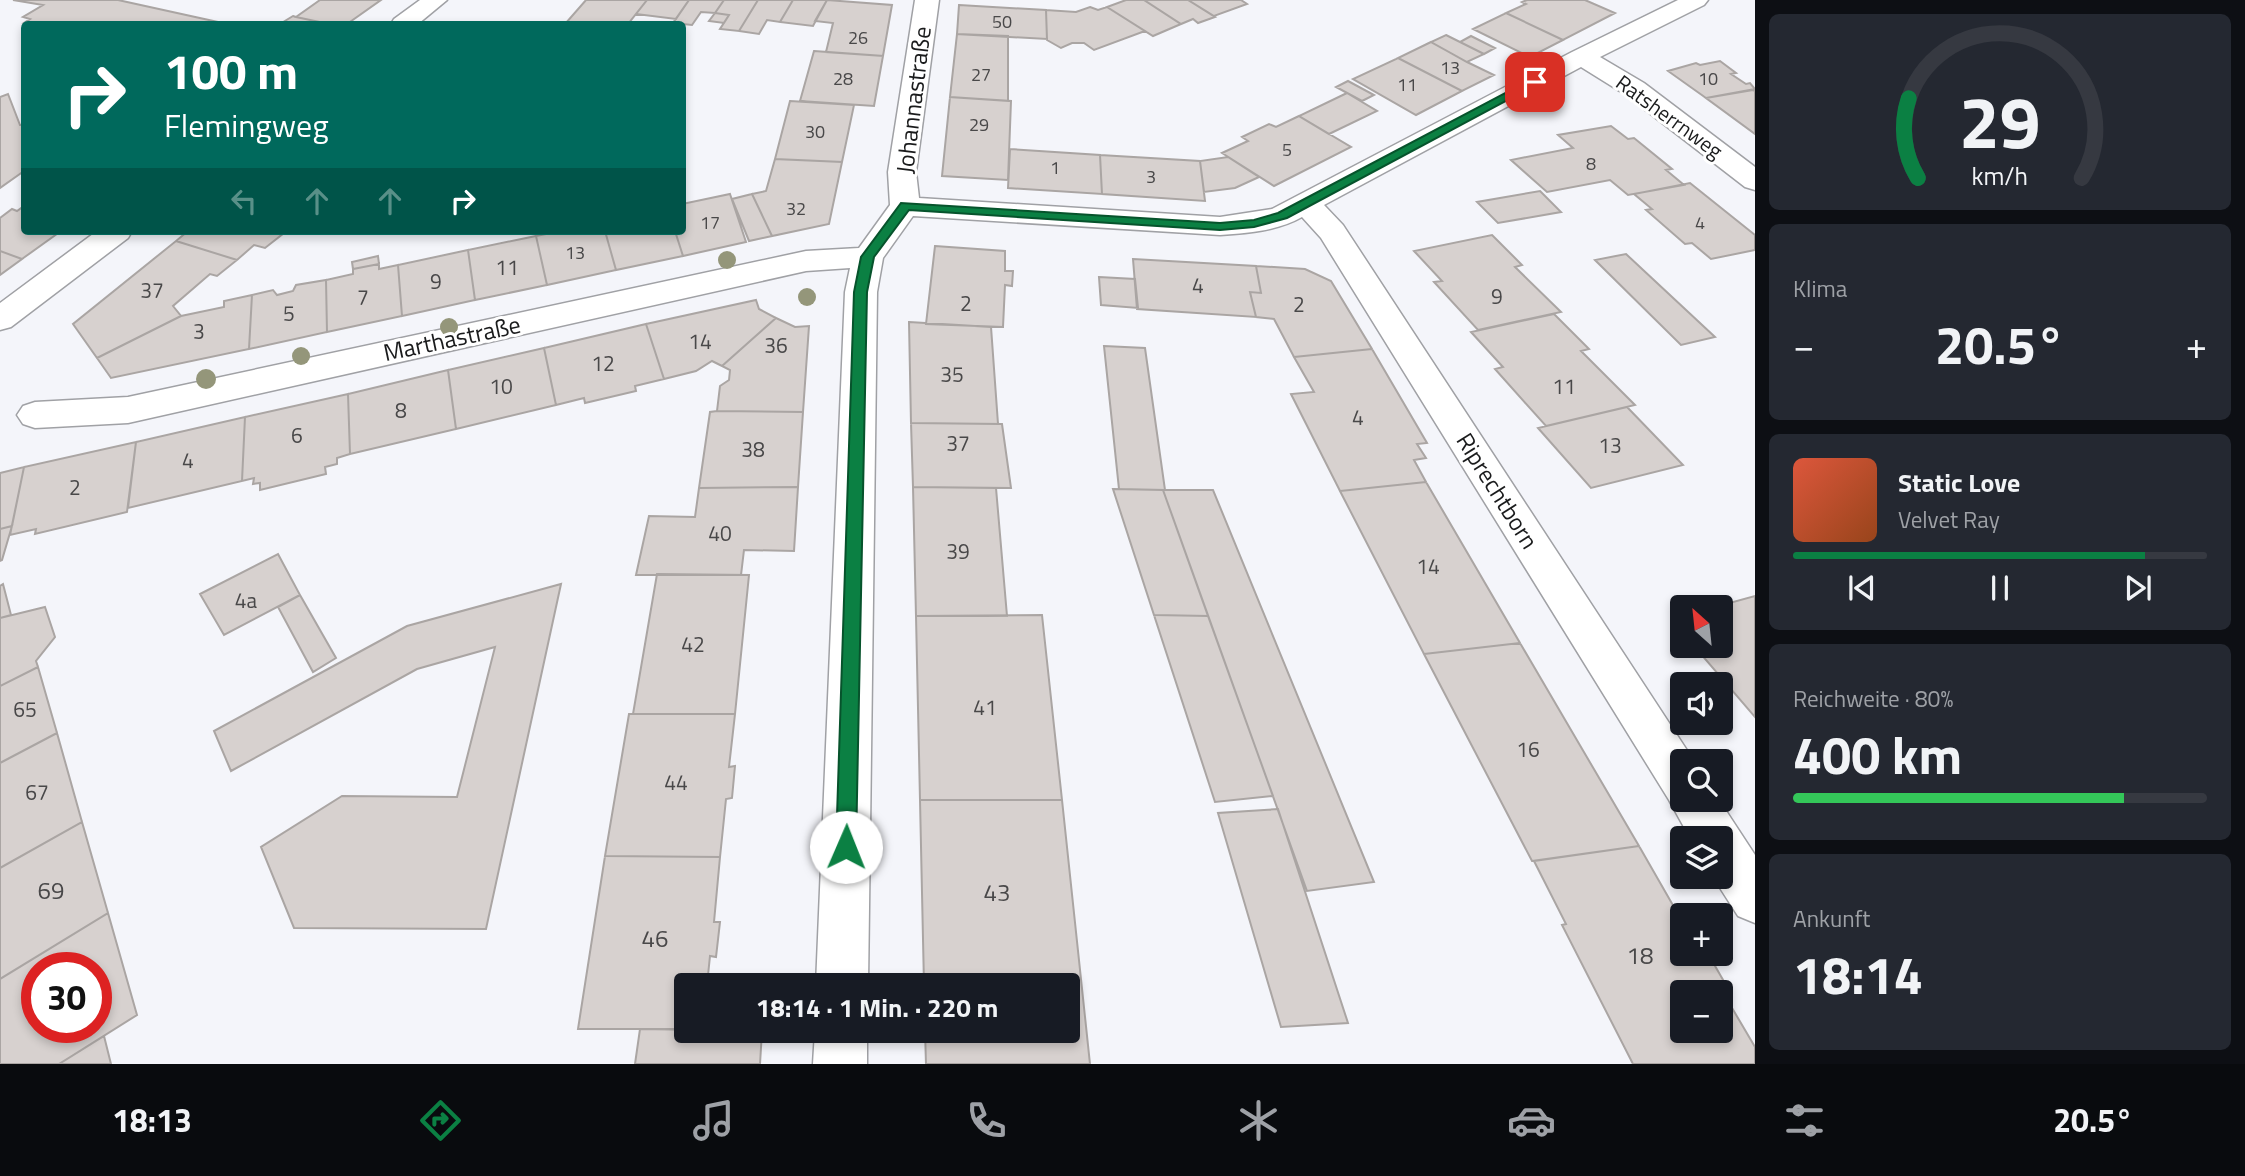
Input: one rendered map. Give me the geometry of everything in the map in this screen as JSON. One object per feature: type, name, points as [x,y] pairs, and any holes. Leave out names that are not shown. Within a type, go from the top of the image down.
[{"type":"street","points":[[407,21],[435,0]]},
{"type":"street","name":"Johannastraße","points":[[842,973],[860,292],[868,257],[905,206],[902,172],[928,0]]},
{"type":"street","points":[[905,206],[1220,226],[1254,223],[1282,216],[1581,57],[1696,0]]},
{"type":"street","name":"Ratsherrnweg","points":[[1581,57],[1635,89],[1755,181]]},
{"type":"street","name":"Riprechtborn","points":[[1306,204],[1332,232],[1670,764]]},
{"type":"street","points":[[0,318],[112,235]]},
{"type":"street","name":"Marthastraße","points":[[35,415],[128,410],[806,261],[868,257]]},
{"type":"street","points":[[1733,864],[1755,899]]},
{"type":"street","points":[[840,1064],[841,1043]]},
{"type":"building","points":[[13,0],[118,0],[213,21],[27,21],[30,19],[23,17],[43,5]]},
{"type":"building","points":[[320,0],[381,0],[351,21],[315,21],[296,17]]},
{"type":"building","points":[[586,0],[647,0],[630,21],[568,21]]},
{"type":"building","points":[[647,0],[689,0],[676,19],[636,14]]},
{"type":"building","points":[[689,0],[724,0],[715,13],[701,12],[692,25],[686,24],[686,21],[674,21]]},
{"type":"building","points":[[724,0],[758,0],[739,31],[720,29],[729,15],[715,13]]},
{"type":"building","points":[[758,0],[793,0],[780,22],[767,20],[759,34],[739,31]]},
{"type":"building","points":[[793,0],[827,0],[813,26],[780,22]]},
{"type":"building","points":[[827,0],[892,5],[883,56],[826,52],[833,23],[815,21]]},
{"type":"building","points":[[1126,0],[1144,0],[1181,24],[1153,36],[1107,7]]},
{"type":"building","points":[[1144,0],[1188,0],[1215,17],[1198,23],[1193,19],[1181,24]]},
{"type":"building","points":[[1188,0],[1241,0],[1247,4],[1214,16]]},
{"type":"building","points":[[1585,0],[1615,13],[1563,40],[1506,13],[1526,4],[1522,2]]},
{"type":"building","points":[[959,5],[1046,10],[1047,39],[957,34]]},
{"type":"building","points":[[1090,7],[1098,10],[1107,7],[1145,31],[1094,50],[1084,43],[1072,43],[1061,48],[1047,40],[1046,10],[1076,12]]},
{"type":"building","points":[[715,13],[729,15],[724,23],[709,21]]},
{"type":"building","points":[[1506,13],[1563,40],[1530,57],[1473,29]]},
{"type":"building","points":[[293,16],[315,21],[285,21]]},
{"type":"building","points":[[957,34],[1008,36],[1008,101],[950,97]]},
{"type":"building","points":[[1446,35],[1484,54],[1467,62],[1431,42]]},
{"type":"building","points":[[1471,36],[1495,48],[1484,54],[1460,42]]},
{"type":"building","points":[[1431,42],[1494,75],[1462,91],[1398,58]]},
{"type":"building","points":[[814,51],[883,56],[874,106],[800,101]]},
{"type":"building","points":[[1398,58],[1462,91],[1416,115],[1353,79]]},
{"type":"building","points":[[1720,61],[1736,73],[1731,74],[1746,84],[1750,83],[1755,89],[1706,98],[1668,71],[1696,63],[1700,65]]},
{"type":"building","points":[[1348,81],[1374,95],[1362,101],[1336,87]]},
{"type":"building","points":[[1753,90],[1755,134],[1706,98]]},
{"type":"building","points":[[1347,93],[1377,111],[1329,134],[1299,116]]},
{"type":"building","points":[[8,94],[21,125],[21,173],[0,188],[0,97]]},
{"type":"building","points":[[950,97],[1011,101],[1008,180],[942,176]]},
{"type":"building","points":[[790,101],[854,105],[842,162],[775,159]]},
{"type":"building","points":[[1299,116],[1351,147],[1274,186],[1222,153],[1248,141],[1242,137],[1269,124],[1276,127]]},
{"type":"building","points":[[1611,126],[1628,139],[1634,138],[1672,169],[1666,170],[1684,185],[1628,195],[1610,180],[1547,192],[1511,160],[1573,148],[1558,135]]},
{"type":"building","points":[[1010,149],[1100,155],[1102,194],[1008,188]]},
{"type":"building","points":[[1100,155],[1200,161],[1205,201],[1102,194]]},
{"type":"building","points":[[1228,157],[1259,177],[1235,188],[1204,192],[1200,161]]},
{"type":"building","points":[[775,159],[842,162],[829,224],[772,236],[752,194],[766,191]]},
{"type":"building","points":[[1690,183],[1755,235],[1755,250],[1711,259],[1692,243],[1685,244],[1646,210],[1652,209],[1634,194]]},
{"type":"building","points":[[1540,191],[1561,212],[1498,223],[1477,202]]},
{"type":"building","points":[[730,194],[746,242],[683,256],[676,235],[686,235],[686,203]]},
{"type":"building","points":[[752,194],[772,236],[749,241],[732,199]]},
{"type":"building","points":[[21,208],[21,235],[55,235],[22,259],[0,251],[0,218],[12,209],[17,211]]},
{"type":"building","points":[[183,235],[281,235],[265,248],[254,245],[237,260],[176,241]]},
{"type":"building","points":[[606,235],[616,270],[547,285],[536,236]]},
{"type":"building","points":[[606,235],[676,235],[683,256],[616,270]]},
{"type":"building","points":[[1492,235],[1522,265],[1515,267],[1561,312],[1478,330],[1434,282],[1442,281],[1414,251]]},
{"type":"building","points":[[536,236],[547,285],[475,300],[468,250]]},
{"type":"building","points":[[176,241],[237,260],[217,276],[210,274],[173,306],[181,316],[97,358],[73,324]]},
{"type":"building","points":[[935,246],[1005,251],[1005,271],[1013,271],[1012,286],[1005,285],[1003,327],[926,324]]},
{"type":"building","points":[[468,250],[475,300],[402,316],[398,265]]},
{"type":"building","points":[[0,251],[22,259],[0,275]]},
{"type":"building","points":[[1626,254],[1715,337],[1681,345],[1595,260]]},
{"type":"building","points":[[378,256],[379,264],[353,269],[352,262]]},
{"type":"building","points":[[1133,259],[1256,266],[1261,293],[1250,292],[1256,317],[1137,309]]},
{"type":"building","points":[[379,264],[379,269],[398,265],[402,316],[327,332],[326,280],[353,274],[353,269]]},
{"type":"building","points":[[1256,266],[1305,269],[1331,281],[1372,349],[1294,357],[1274,319],[1256,317],[1250,292],[1261,293]]},
{"type":"building","points":[[1099,277],[1135,279],[1138,308],[1101,305]]},
{"type":"building","points":[[326,280],[327,332],[249,349],[252,295],[273,290],[277,295],[293,291],[296,285]]},
{"type":"building","points":[[252,295],[249,349],[111,378],[97,358],[181,316],[224,307],[224,301]]},
{"type":"building","points":[[756,300],[759,309],[776,318],[722,366],[712,361],[696,371],[664,379],[646,324]]},
{"type":"building","points":[[1554,314],[1589,349],[1581,351],[1635,405],[1546,426],[1495,369],[1503,367],[1471,332]]},
{"type":"building","points":[[776,318],[795,327],[809,326],[803,412],[717,411],[720,386],[729,380],[730,370],[722,366]]},
{"type":"building","points":[[909,322],[991,327],[998,424],[911,423]]},
{"type":"building","points":[[646,324],[664,379],[635,386],[636,391],[585,403],[584,398],[556,405],[544,348]]},
{"type":"building","points":[[1104,346],[1145,348],[1165,490],[1119,489]]},
{"type":"building","points":[[544,348],[556,405],[456,429],[448,370]]},
{"type":"building","points":[[1372,349],[1427,443],[1417,444],[1426,458],[1414,460],[1426,482],[1340,491],[1291,394],[1314,392],[1294,357]]},
{"type":"building","points":[[448,370],[456,429],[350,454],[348,394]]},
{"type":"building","points":[[348,394],[350,454],[337,458],[337,464],[325,467],[326,474],[260,490],[260,483],[253,484],[254,478],[242,481],[245,417]]},
{"type":"building","points":[[1627,407],[1683,465],[1591,488],[1538,428]]},
{"type":"building","points":[[710,412],[803,412],[798,487],[699,488]]},
{"type":"building","points":[[245,417],[242,481],[128,508],[136,442]]},
{"type":"building","points":[[911,423],[1002,424],[1011,488],[913,487]]},
{"type":"building","points":[[136,442],[127,512],[35,534],[36,529],[10,535],[24,467]]},
{"type":"building","points":[[24,467],[12,526],[0,529],[0,473]]},
{"type":"building","points":[[1426,482],[1520,643],[1424,654],[1340,491]]},
{"type":"building","points":[[798,487],[794,551],[744,550],[741,575],[636,575],[649,516],[695,517],[699,488]]},
{"type":"building","points":[[913,487],[996,488],[1007,616],[916,616]]},
{"type":"building","points":[[1113,489],[1163,490],[1208,616],[1154,615]]},
{"type":"building","points":[[1163,490],[1213,490],[1374,882],[1307,891]]},
{"type":"building","points":[[12,526],[2,560],[0,561],[0,529]]},
{"type":"building","points":[[278,554],[300,595],[224,635],[200,594]]},
{"type":"building","points":[[657,574],[749,575],[735,714],[633,714]]},
{"type":"building","points":[[3,584],[11,615],[0,618],[0,586]]},
{"type":"building","points":[[561,584],[486,929],[294,928],[261,847],[342,796],[457,797],[495,647],[417,669],[231,771],[214,731],[407,626]]},
{"type":"building","points":[[300,595],[336,658],[313,672],[278,607]]},
{"type":"building","points":[[1755,596],[1755,717],[1733,691],[1733,672],[1716,672],[1704,658],[1733,658],[1733,602]]},
{"type":"building","points":[[45,607],[55,637],[36,661],[38,667],[0,686],[0,618]]},
{"type":"building","points":[[1042,615],[1062,800],[920,800],[916,616]]},
{"type":"building","points":[[1154,615],[1208,616],[1273,796],[1215,802]]},
{"type":"building","points":[[1520,643],[1639,846],[1532,861],[1424,654]]},
{"type":"building","points":[[38,667],[57,733],[0,763],[0,686]]},
{"type":"building","points":[[629,714],[735,714],[729,767],[735,766],[732,798],[726,799],[720,857],[605,856]]},
{"type":"building","points":[[57,733],[82,822],[0,868],[0,763]]},
{"type":"building","points":[[920,800],[1062,800],[1090,1064],[926,1064],[925,1043],[1080,1043],[1080,973],[924,973]]},
{"type":"building","points":[[1278,809],[1348,1023],[1281,1027],[1218,813]]},
{"type":"building","points":[[82,822],[108,913],[44,952],[21,952],[21,966],[0,979],[0,868]]},
{"type":"building","points":[[1639,846],[1672,903],[1670,966],[1715,966],[1723,980],[1670,980],[1670,1043],[1733,1043],[1733,1010],[1755,1047],[1755,1064],[1633,1064],[1562,925],[1566,924],[1534,861]]},
{"type":"building","points":[[605,856],[720,857],[714,922],[720,922],[716,957],[710,956],[708,973],[674,973],[674,1029],[578,1029]]},
{"type":"building","points":[[108,913],[137,1015],[112,1031],[112,952],[44,952]]},
{"type":"building","points":[[21,966],[21,1043],[92,1043],[59,1064],[0,1064],[0,979]]},
{"type":"building","points":[[640,1029],[674,1030],[674,1043],[761,1043],[760,1064],[635,1064]]},
{"type":"building","points":[[93,1043],[106,1043],[111,1064],[59,1064]]},
{"type":"route","points":[[846,847],[860,292],[868,257],[905,206],[1220,226],[1254,223],[1282,216],[1535,82]]}]
